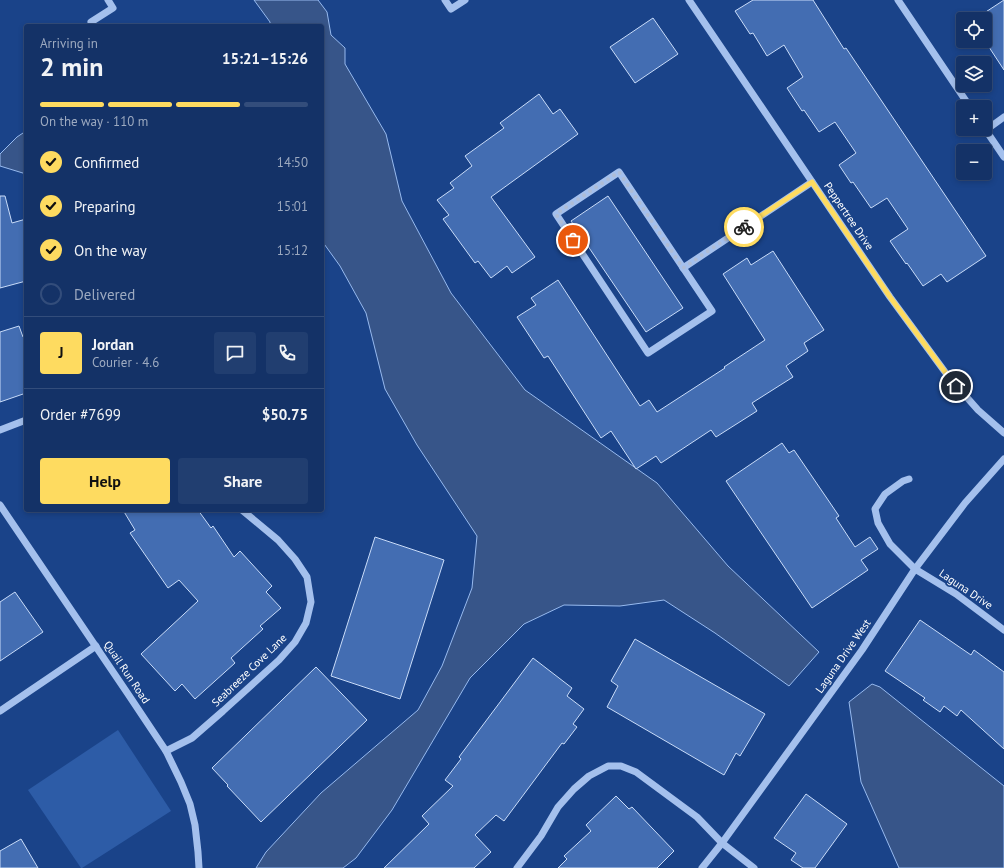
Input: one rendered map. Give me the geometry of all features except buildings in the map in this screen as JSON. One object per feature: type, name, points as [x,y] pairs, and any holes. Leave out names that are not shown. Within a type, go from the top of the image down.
[{"type":"street","points":[[91,22],[113,8],[108,0]]},
{"type":"street","points":[[445,0],[451,9],[465,0]]},
{"type":"street","name":"Peppertree Drive","points":[[689,0],[890,297],[948,376],[978,410],[1004,433]]},
{"type":"street","points":[[898,0],[965,100]]},
{"type":"street","points":[[992,125],[1004,117]]},
{"type":"street","points":[[990,136],[1004,157]]},
{"type":"street","points":[[619,172],[683,268],[712,311],[648,354],[556,214],[619,172]]},
{"type":"street","points":[[683,268],[812,182]]},
{"type":"street","points":[[0,430],[24,421]]},
{"type":"street","name":"Laguna Drive West","points":[[702,868],[722,843],[862,650],[915,569],[965,503],[1004,459]]},
{"type":"street","name":"Laguna Drive","points":[[909,479],[903,481],[885,494],[875,509],[878,523],[890,544],[915,569],[956,594],[1004,630]]},
{"type":"street","name":"Quail Run Road","points":[[0,505],[166,751],[190,804],[195,825],[199,868]]},
{"type":"street","name":"Seabreeze Cove Lane","points":[[166,751],[192,738],[279,660],[295,642],[306,623],[311,602],[307,577],[295,559],[278,540],[244,512]]},
{"type":"street","points":[[0,711],[96,646]]},
{"type":"street","points":[[518,868],[541,836],[558,807],[574,789],[589,776],[608,766],[621,766],[636,772],[697,817],[722,843],[754,868]]},
{"type":"shaded area","points":[[254,0],[318,0],[327,12],[331,35],[345,48],[345,64],[386,134],[402,201],[451,293],[525,390],[657,483],[728,566],[819,652],[789,686],[715,633],[664,600],[620,606],[564,605],[524,624],[470,678],[392,810],[356,858],[343,868],[256,868],[266,852],[321,793],[418,710],[442,666],[472,588],[477,536],[417,445],[385,389],[366,313],[340,266],[324,244],[324,24],[270,24]]},
{"type":"shaded area","points":[[24,132],[24,173],[0,166],[0,154],[17,137]]},
{"type":"shaded area","points":[[872,684],[880,687],[1004,786],[1004,868],[899,868],[861,782],[849,702]]},
{"type":"shaded area","points":[[118,730],[171,811],[81,868],[28,790]]},
{"type":"way so far","points":[[573,240],[556,214],[619,172],[683,268],[744,227]]},
{"type":"route","points":[[744,227],[812,182],[890,297],[956,386]]}]
